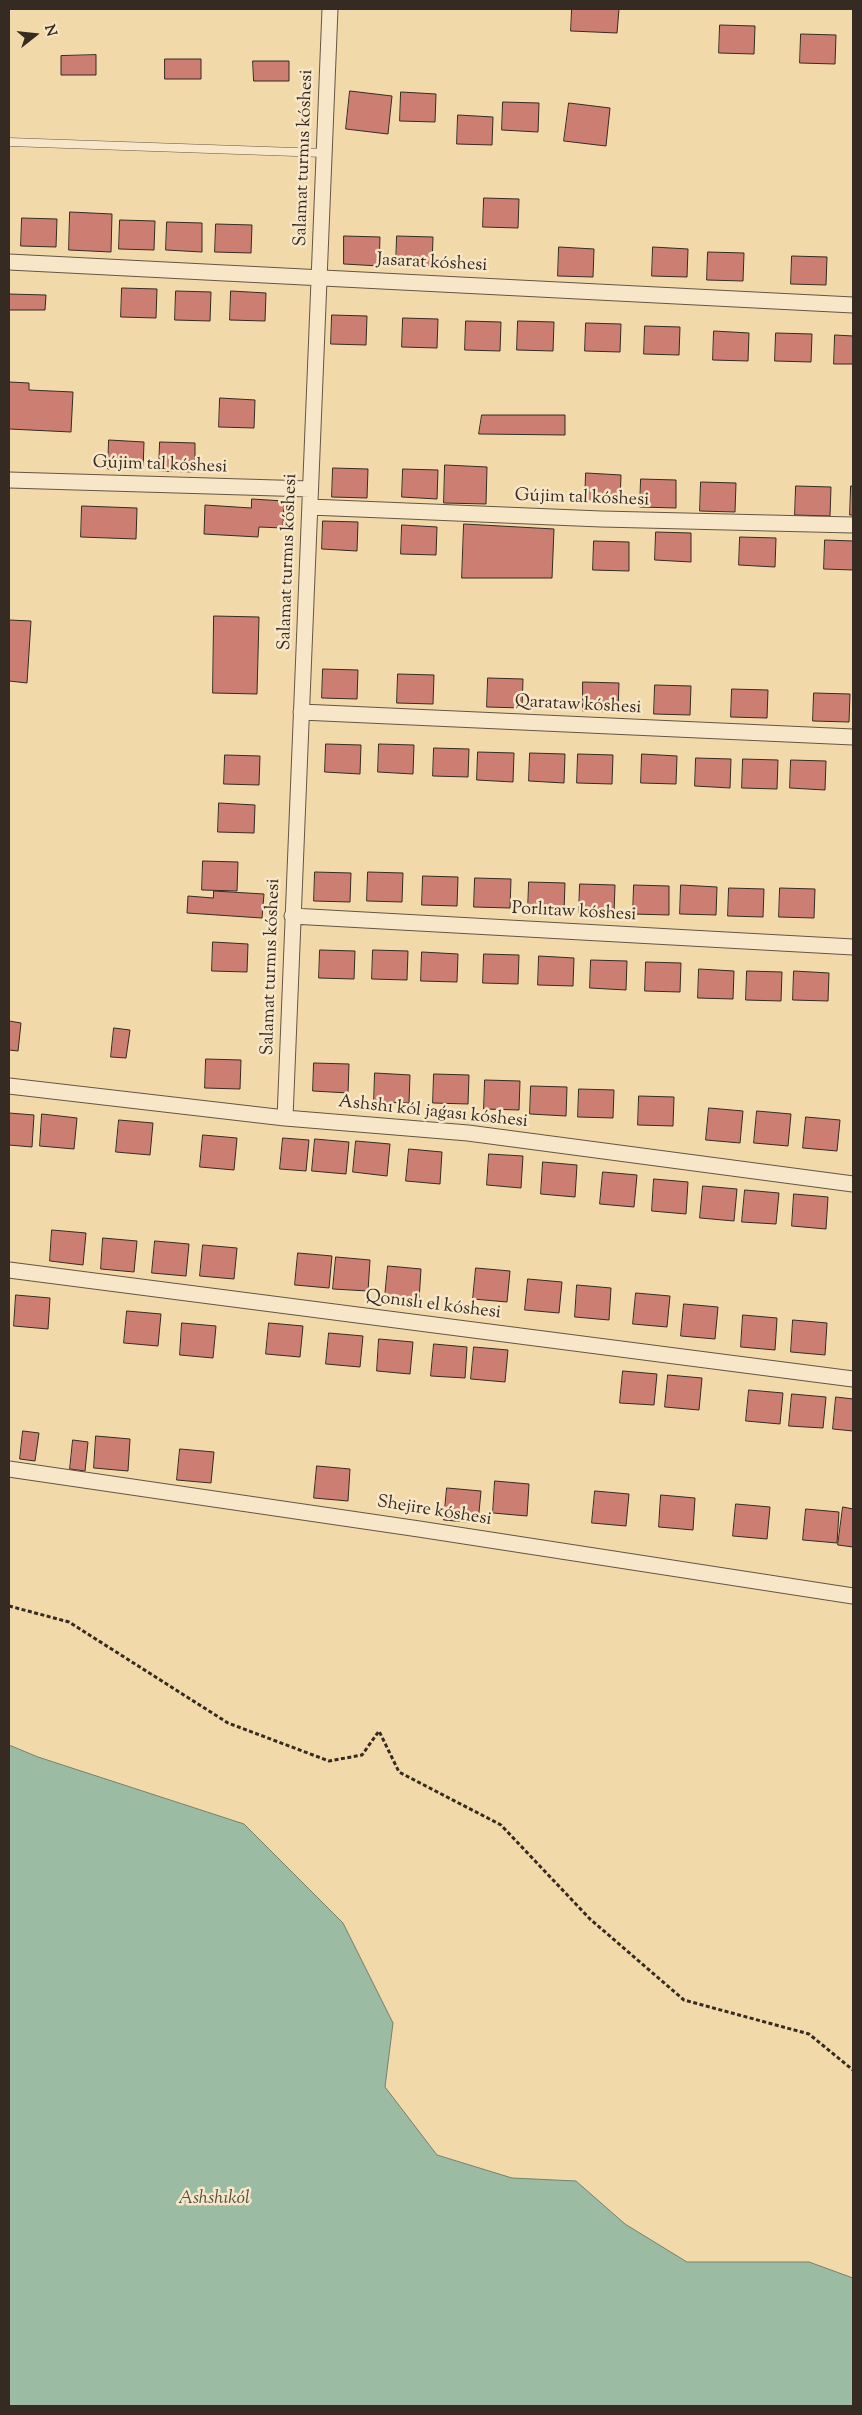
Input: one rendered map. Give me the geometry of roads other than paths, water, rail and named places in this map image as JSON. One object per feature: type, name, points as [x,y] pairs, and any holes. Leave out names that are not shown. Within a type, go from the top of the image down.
[{"type":"street","name":"Salamat turmıs kóshesi","points":[[285,1118],[330,9]]},
{"type":"street","name":"Jasarat kóshesi","points":[[9,262],[853,305]]},
{"type":"street","name":"Gújim tal kóshesi","points":[[9,480],[310,489]]},
{"type":"street","name":"Gújim tal kóshesi","points":[[310,508],[853,525]]},
{"type":"street","name":"Qarataw kóshesi","points":[[301,712],[853,737]]},
{"type":"street","name":"Porlıtaw kóshesi","points":[[292,916],[853,947]]},
{"type":"street","name":"Ashshı kól jaǵası kóshesi","points":[[9,1086],[285,1118],[468,1132],[853,1184]]},
{"type":"street","name":"Qonıslı el kóshesi","points":[[9,1270],[853,1379]]},
{"type":"street","name":"Shejire kóshesi","points":[[9,1469],[419,1528],[853,1596]]},
{"type":"lane","points":[[9,142],[324,153]]},
{"type":"water","name":"Ashshıkól","points":[[9,1745],[38,1757],[244,1824],[343,1923],[393,2023],[385,2087],[437,2155],[512,2178],[576,2181],[625,2224],[687,2262],[809,2262],[853,2278],[853,2406],[9,2406]]}]
